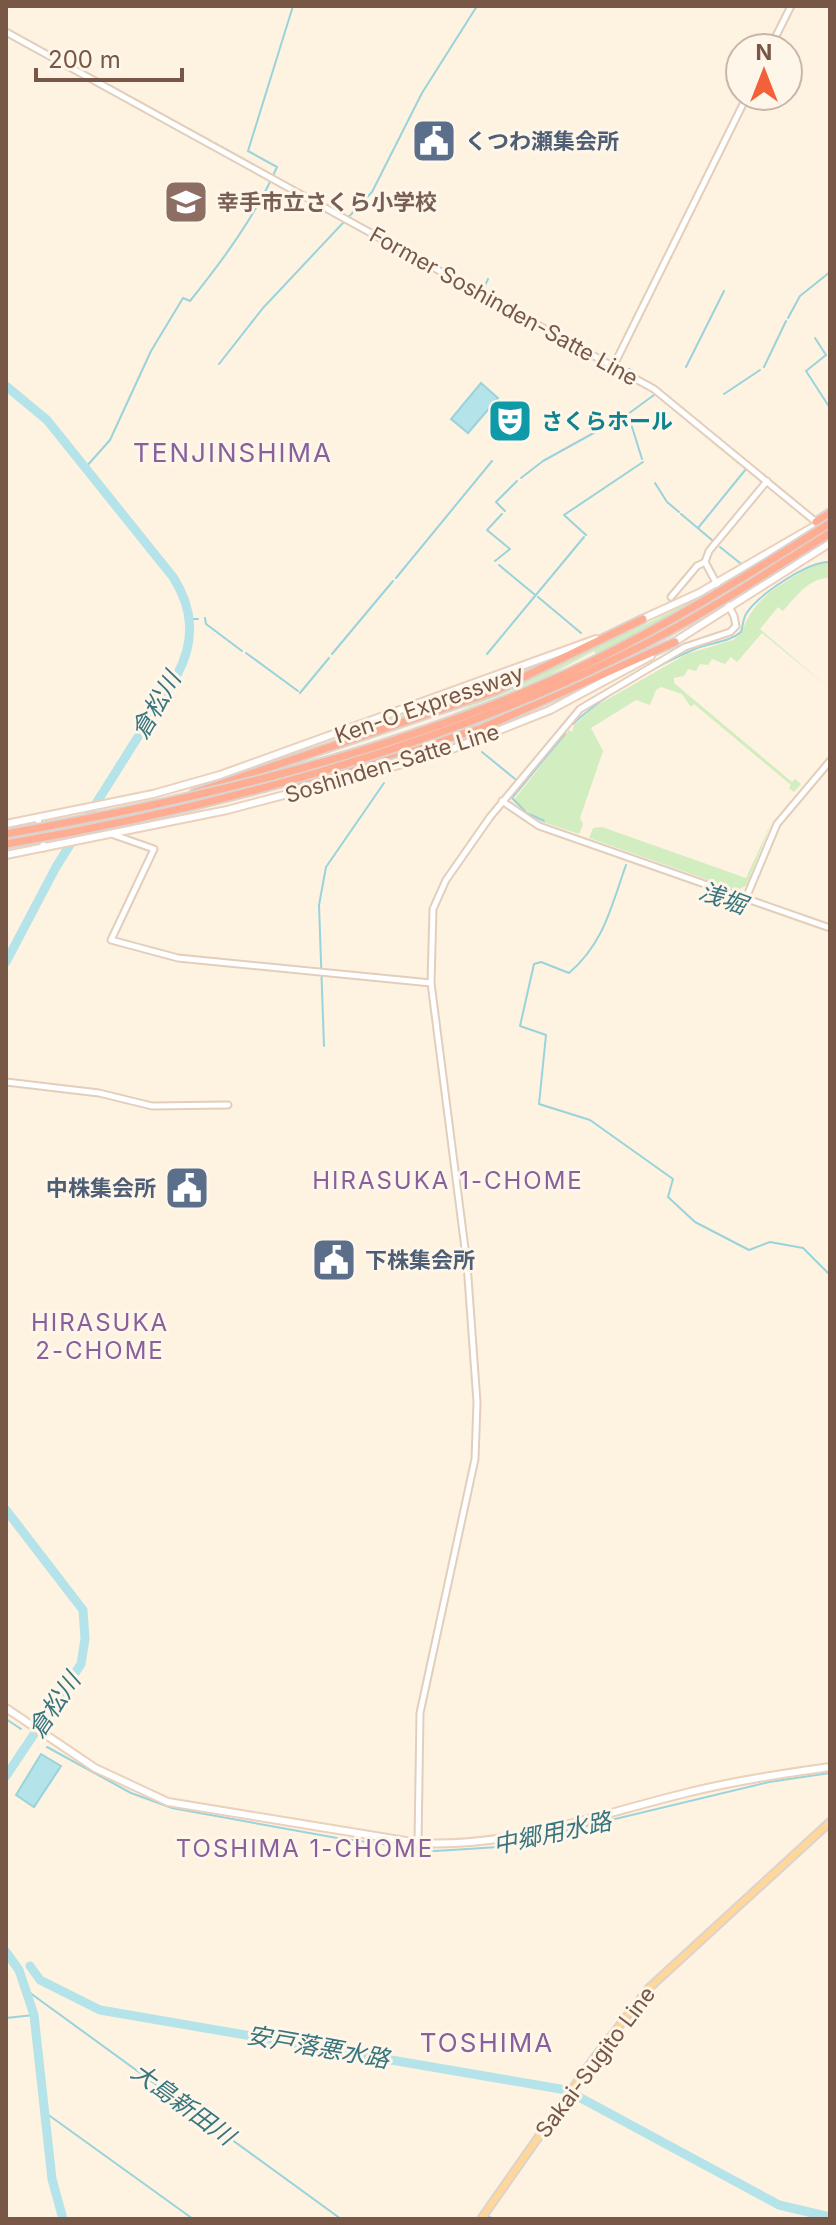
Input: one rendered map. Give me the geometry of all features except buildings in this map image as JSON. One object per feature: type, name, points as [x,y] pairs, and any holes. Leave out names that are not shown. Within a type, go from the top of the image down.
[{"type":"highway","points":[[816,522],[830,513]]},
{"type":"highway","name":"Ken-O Expressway","points":[[6,834],[189,796],[403,735],[525,691],[609,653],[696,607],[830,523]]},
{"type":"highway","name":"Ken-O Expressway","points":[[6,844],[180,806],[398,745],[541,693],[671,630],[830,533]]},
{"type":"highway","points":[[189,796],[516,683],[643,619]]},
{"type":"highway","points":[[180,806],[197,807],[400,755],[509,718],[675,642]]},
{"type":"main road","points":[[816,522],[830,533]]},
{"type":"main road","name":"Soshinden-Satte Line","points":[[6,824],[108,803],[246,766],[643,619],[715,584],[816,522]]},
{"type":"main road","name":"Soshinden-Satte Line","points":[[6,855],[114,835],[316,788],[471,743],[574,699],[675,642],[830,543]]},
{"type":"main road","points":[[763,556],[791,546],[798,556],[794,567]]},
{"type":"main road","points":[[6,1708],[95,1768],[168,1802],[418,1843],[457,1844],[522,1837],[687,1792],[830,1767]]},
{"type":"main road","name":"Sakai-Sugito Line","points":[[481,2219],[570,2092],[659,1978],[830,1822]]},
{"type":"street","points":[[778,32],[791,6]]},
{"type":"street","name":"Former Soshinden-Satte Line","points":[[6,32],[663,394],[816,522]]},
{"type":"street","points":[[613,367],[739,112]]},
{"type":"street","points":[[671,597],[697,566],[705,562],[709,551],[767,481]]},
{"type":"street","points":[[418,1843],[420,1713],[475,1459],[477,1402],[467,1264],[431,983],[435,903],[446,880],[502,801],[580,709],[685,647],[730,632],[736,622],[705,562]]},
{"type":"street","points":[[746,898],[777,824],[830,761]]},
{"type":"street","points":[[502,801],[539,826],[830,928]]},
{"type":"street","points":[[38,819],[44,848]]},
{"type":"street","points":[[114,835],[154,849],[111,940],[178,958],[431,983]]},
{"type":"street","points":[[6,1082],[99,1093],[152,1106],[228,1105]]},
{"type":"green space","points":[[816,563],[830,563],[830,578],[810,584],[783,611],[778,607],[760,629],[830,689],[762,633],[737,662],[731,657],[725,664],[712,659],[708,665],[700,664],[696,671],[688,669],[684,676],[674,678],[674,683],[792,782],[795,779],[801,784],[794,792],[789,788],[791,785],[694,704],[691,707],[682,694],[661,687],[656,690],[650,705],[636,700],[591,728],[603,751],[580,818],[583,824],[579,834],[543,822],[513,801],[569,730],[572,732],[574,725],[594,707],[687,654],[733,640],[771,591]]},
{"type":"green space","points":[[716,590],[605,651],[596,655],[594,651],[546,677],[450,715],[646,624]]},
{"type":"green space","points":[[554,659],[464,698],[308,751],[422,705]]},
{"type":"green space","points":[[773,819],[746,886],[737,890],[589,838],[593,828],[602,827],[746,878]]},
{"type":"water","points":[[481,383],[498,398],[468,433],[451,419]]},
{"type":"water","points":[[41,1754],[61,1766],[34,1807],[16,1795]]},
{"type":"waterway","points":[[86,467],[110,440],[151,351],[183,298],[190,301],[226,253],[249,220],[277,167],[248,151],[293,6]]},
{"type":"waterway","points":[[219,364],[263,308],[372,192],[422,93],[477,6]]},
{"type":"waterway","points":[[788,318],[800,296],[830,272]]},
{"type":"waterway","points":[[483,290],[488,279]]},
{"type":"waterway","points":[[686,367],[724,291]]},
{"type":"waterway","points":[[764,367],[786,321]]},
{"type":"waterway","points":[[815,338],[826,355],[806,371],[828,405]]},
{"type":"waterway","points":[[629,369],[633,371]]},
{"type":"waterway","points":[[724,394],[760,370]]},
{"type":"waterway","name":"倉松川","points":[[6,386],[47,420],[173,577],[185,601],[190,626],[187,650],[177,675],[56,867],[6,962]]},
{"type":"waterway","points":[[642,459],[628,414],[654,395]]},
{"type":"waterway","points":[[521,478],[543,461],[628,414]]},
{"type":"waterway","points":[[396,578],[492,461]]},
{"type":"waterway","points":[[586,535],[564,515],[643,462]]},
{"type":"waterway","points":[[698,528],[746,469]]},
{"type":"waterway","points":[[505,511],[496,502],[517,481]]},
{"type":"waterway","points":[[655,483],[667,502],[679,512]]},
{"type":"waterway","points":[[495,561],[510,549],[487,530],[502,514]]},
{"type":"waterway","points":[[681,514],[712,540]]},
{"type":"waterway","points":[[487,654],[584,537]]},
{"type":"waterway","points":[[720,547],[740,563]]},
{"type":"waterway","points":[[573,724],[614,692],[647,672],[695,649],[736,636],[741,632],[744,618],[752,606],[772,589],[809,567],[830,562]]},
{"type":"waterway","points":[[499,565],[534,594]]},
{"type":"waterway","points":[[332,654],[393,581]]},
{"type":"waterway","points":[[538,597],[581,633]]},
{"type":"waterway","points":[[205,618],[206,624],[242,651]]},
{"type":"waterway","points":[[190,619],[198,619]]},
{"type":"waterway","points":[[246,653],[298,691]]},
{"type":"waterway","points":[[300,693],[329,658]]},
{"type":"waterway","points":[[544,821],[527,813],[512,798],[565,734]]},
{"type":"waterway","points":[[482,752],[515,779]]},
{"type":"waterway","points":[[324,1046],[319,905],[326,867],[384,783]]},
{"type":"waterway","points":[[626,865],[605,924],[581,961],[569,973],[541,962],[534,964],[520,1026],[546,1035],[539,1104],[590,1120],[673,1179],[668,1197],[695,1222],[749,1250],[770,1242],[803,1248],[830,1275]]},
{"type":"waterway","name":"倉松川","points":[[6,1510],[83,1610],[85,1639],[81,1664],[6,1776]]},
{"type":"waterway","name":"中郷用水路","points":[[6,1719],[21,1729]]},
{"type":"waterway","name":"中郷用水路","points":[[47,1747],[131,1793],[172,1808],[337,1838],[435,1851],[499,1847],[769,1782],[830,1773]]},
{"type":"waterway","name":"倉松川","points":[[6,1952],[19,1970],[34,2015],[52,2179],[63,2219]]},
{"type":"waterway","name":"安戸落悪水路","points":[[30,1966],[40,1980],[100,2010],[566,2090],[779,2205],[830,2217]]},
{"type":"waterway","name":"大島新田川","points":[[26,1990],[341,2219]]},
{"type":"waterway","points":[[6,2018],[34,2015]]},
{"type":"waterway","points":[[43,2111],[193,2219]]},
{"type":"waterway","points":[[6,2217],[11,2219]]},
{"type":"waterway","points":[[489,2217],[494,2219]]},
{"type":"place","name":"くつわ瀬集会所","points":[[434,141]]},
{"type":"place","name":"幸手市立さくら小学校","points":[[186,202]]},
{"type":"place","name":"さくらホール","points":[[510,421]]},
{"type":"place","name":"中株集会所","points":[[187,1188]]},
{"type":"place","name":"下株集会所","points":[[334,1260]]},
{"type":"district","name":"TENJINSHIMA","points":[[233,452]]},
{"type":"district","name":"HIRASUKA 1-CHOME","points":[[448,1180]]},
{"type":"district","name":"HIRASUKA 2-CHOME","points":[[100,1336]]},
{"type":"district","name":"TOSHIMA 1-CHOME","points":[[305,1848]]},
{"type":"district","name":"TOSHIMA","points":[[487,2042]]},
{"type":"water label","name":"浅堀","points":[[723,898]]}]
